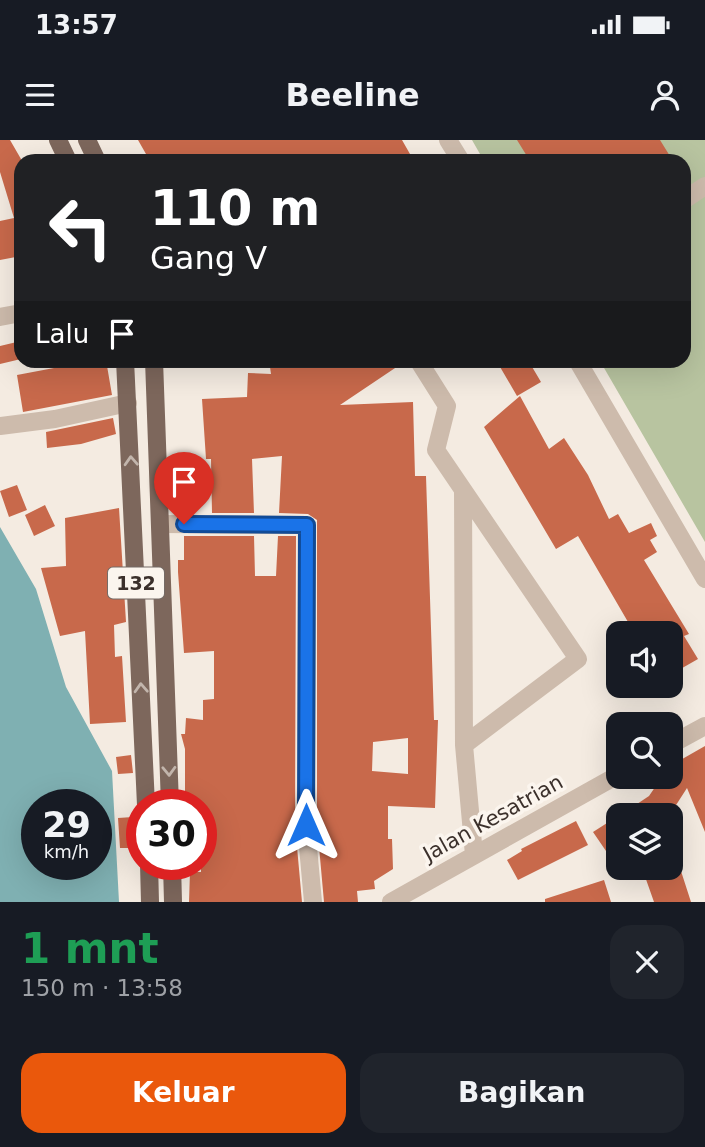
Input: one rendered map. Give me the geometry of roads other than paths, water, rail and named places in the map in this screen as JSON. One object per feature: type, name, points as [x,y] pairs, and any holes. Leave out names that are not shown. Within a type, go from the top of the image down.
[{"type":"main road","name":"132","points":[[126,368],[145,789]]},
{"type":"main road","name":"132","points":[[154,368],[169,789]]},
{"type":"main road","points":[[143,724],[167,722]]},
{"type":"main road","points":[[149,880],[150,902]]},
{"type":"main road","points":[[172,880],[173,902]]},
{"type":"street","points":[[423,368],[447,406],[436,450],[578,659],[464,745]]},
{"type":"street","points":[[582,368],[705,579]]},
{"type":"street","points":[[0,426],[54,419],[128,403]]},
{"type":"street","points":[[463,490],[464,745],[474,855]]},
{"type":"street","points":[[160,524],[307,525],[306,825],[313,902]]},
{"type":"street","points":[[683,738],[705,726]]},
{"type":"street","name":"Jalan Kesatrian","points":[[391,902],[606,782]]},
{"type":"water","points":[[0,527],[36,589],[66,687],[112,771],[119,902],[0,902]]}]
